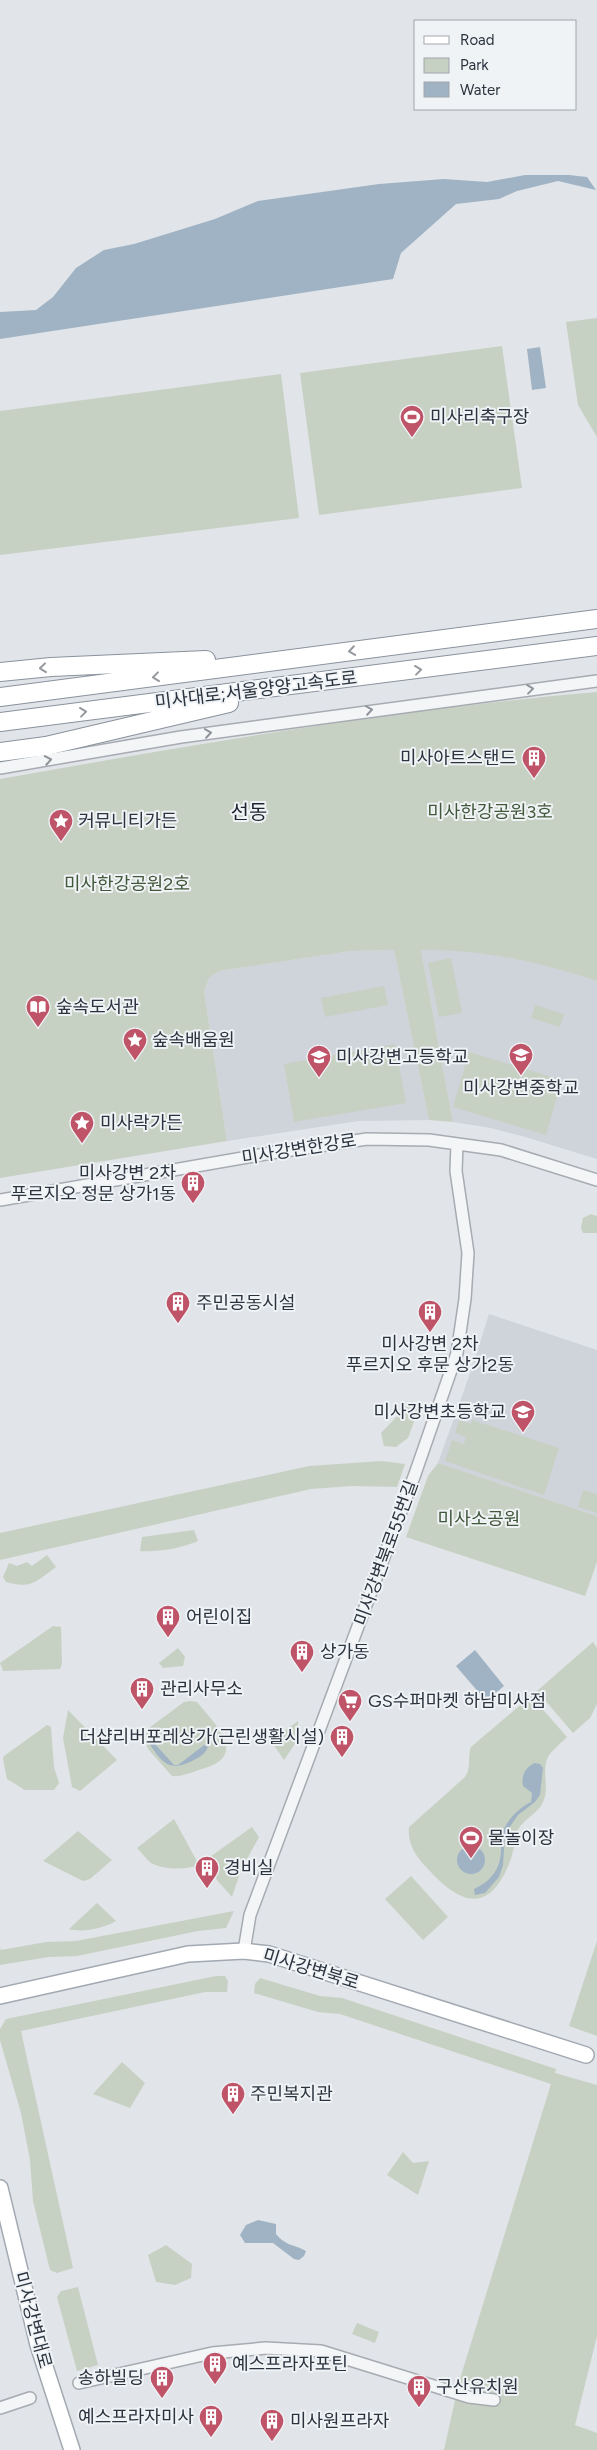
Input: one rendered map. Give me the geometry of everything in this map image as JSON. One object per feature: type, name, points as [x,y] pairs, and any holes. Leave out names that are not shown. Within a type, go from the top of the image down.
[{"type":"highway","points":[[504,630],[597,614]]},
{"type":"highway","points":[[504,630],[597,620]]},
{"type":"highway","name":"미사대로;서울양양고속도로","points":[[0,697],[504,630]]},
{"type":"highway","points":[[511,658],[597,646]]},
{"type":"highway","points":[[511,658],[597,651]]},
{"type":"highway","points":[[0,672],[61,666],[302,658]]},
{"type":"highway","name":"미사대로;서울양양고속도로","points":[[0,722],[511,658]]},
{"type":"highway","points":[[0,752],[46,746],[142,725],[301,685]]},
{"type":"main road","name":"미사강변북로","points":[[0,1996],[188,1954],[244,1951],[269,1954],[586,2055]]},
{"type":"main road","name":"미사강변대로","points":[[0,2188],[38,2345],[72,2450]]},
{"type":"street","points":[[0,768],[181,737],[597,681]]},
{"type":"street","name":"미사강변한강로","points":[[0,1200],[334,1143],[391,1139],[457,1144],[501,1150],[597,1180]]},
{"type":"street","name":"미사강변북로55번길","points":[[244,1951],[250,1915],[418,1466],[457,1354],[465,1299],[468,1253],[456,1171],[457,1144]]},
{"type":"street","points":[[80,2382],[212,2353],[266,2348],[322,2350],[469,2396],[494,2400]]},
{"type":"street","points":[[0,2408],[30,2398]]},
{"type":"shaded area","name":"미사강변고등학교","points":[[394,950],[429,1120],[358,1121],[227,1141],[204,991],[209,978],[219,971],[351,951]]},
{"type":"shaded area","name":"미사강변중학교","points":[[421,950],[461,950],[502,956],[544,964],[597,981],[597,1159],[491,1128],[453,1122]]},
{"type":"shaded area","name":"미사강변초등학교","points":[[489,1314],[597,1350],[597,1516],[438,1463]]},
{"type":"green space","points":[[597,318],[597,437],[578,405],[566,322]]},
{"type":"green space","name":"미사리축구장","points":[[502,346],[522,488],[319,515],[300,373]]},
{"type":"green space","points":[[281,374],[299,518],[0,555],[0,411]]},
{"type":"green space","name":"미사한강공원2호","points":[[597,692],[597,981],[554,968],[488,954],[421,950],[453,1122],[429,1120],[394,950],[351,951],[219,971],[209,978],[204,991],[227,1141],[0,1178],[0,779],[372,718],[522,699]]},
{"type":"green space","points":[[451,958],[462,1013],[439,1017],[428,963]]},
{"type":"green space","points":[[384,986],[388,1005],[325,1017],[321,998]]},
{"type":"green space","points":[[535,1005],[564,1014],[560,1027],[531,1018]]},
{"type":"green space","points":[[395,1044],[406,1103],[294,1122],[284,1064]]},
{"type":"green space","points":[[469,1052],[562,1080],[546,1135],[453,1107]]},
{"type":"green space","points":[[591,1214],[597,1216],[597,1233],[583,1233],[581,1228],[583,1218]]},
{"type":"green space","points":[[412,1401],[419,1408],[408,1438],[396,1447],[384,1446],[381,1433]]},
{"type":"green space","points":[[459,1420],[471,1424],[472,1420],[559,1448],[544,1495],[445,1461],[452,1440],[464,1444],[466,1437],[455,1433]]},
{"type":"green space","points":[[382,1461],[405,1464],[397,1487],[352,1486],[311,1489],[0,1560],[0,1533],[309,1466]]},
{"type":"green space","name":"미사소공원","points":[[438,1463],[597,1516],[597,1562],[585,1596],[406,1537],[428,1476]]},
{"type":"green space","points":[[583,1490],[597,1494],[597,1513],[578,1507]]},
{"type":"green space","points":[[194,1530],[198,1541],[169,1549],[140,1551],[142,1537]]},
{"type":"green space","points":[[47,1555],[56,1567],[33,1583],[15,1584],[6,1582],[3,1577],[9,1563],[17,1566],[27,1562],[32,1566]]},
{"type":"green space","points":[[53,1626],[61,1627],[62,1664],[60,1669],[3,1671],[0,1663]]},
{"type":"green space","points":[[593,1642],[597,1648],[597,1704],[590,1718],[573,1733],[537,1691]]},
{"type":"green space","points":[[178,1648],[185,1657],[183,1666],[163,1668],[159,1663]]},
{"type":"green space","points":[[531,1696],[567,1737],[548,1757],[545,1768],[545,1797],[538,1810],[518,1830],[511,1860],[500,1881],[491,1892],[482,1898],[471,1899],[461,1896],[439,1880],[419,1859],[409,1839],[409,1827],[465,1777],[468,1770],[471,1747]]},
{"type":"green space","points":[[184,1702],[197,1702],[212,1720],[224,1739],[226,1748],[224,1756],[216,1763],[187,1774],[172,1776],[148,1749],[144,1738],[149,1728]]},
{"type":"green space","points":[[68,1710],[117,1760],[80,1791],[72,1787],[63,1738]]},
{"type":"green space","points":[[298,1721],[297,1741],[284,1760],[271,1741]]},
{"type":"green space","points":[[47,1725],[51,1727],[54,1767],[59,1783],[54,1790],[25,1790],[7,1779],[4,1756]]},
{"type":"green space","points":[[174,1819],[199,1865],[182,1868],[162,1867],[151,1863],[137,1848]]},
{"type":"green space","points":[[252,1827],[259,1837],[241,1870],[232,1897],[217,1880],[207,1859]]},
{"type":"green space","points":[[78,1831],[112,1860],[90,1879],[83,1881],[43,1861]]},
{"type":"green space","points":[[411,1876],[448,1917],[423,1940],[385,1899]]},
{"type":"green space","points":[[97,1903],[116,1921],[93,1929],[69,1929]]},
{"type":"green space","points":[[234,1911],[226,1928],[198,1931],[77,1956],[49,1957],[0,1965],[0,1948],[1,1950],[46,1942],[76,1941]]},
{"type":"green space","points":[[597,1941],[597,2036],[569,2026]]},
{"type":"green space","points":[[216,1976],[225,1976],[228,1981],[227,1992],[205,1992],[21,2031],[73,2268],[57,2273],[50,2270],[33,2201],[30,2160],[21,2113],[0,2040],[0,2029],[6,2019]]},
{"type":"green space","points":[[260,1978],[320,1996],[342,1998],[556,2069],[555,2073],[597,2085],[597,2336],[575,2425],[597,2433],[597,2450],[444,2450],[459,2382],[551,2084],[340,2014],[318,2012],[254,1993],[255,1984]]},
{"type":"green space","points":[[122,2062],[145,2083],[130,2108],[93,2094]]},
{"type":"green space","points":[[403,2152],[413,2163],[429,2161],[418,2195],[387,2175]]},
{"type":"green space","points":[[166,2245],[192,2264],[191,2278],[175,2285],[156,2282],[148,2255]]},
{"type":"green space","points":[[78,2287],[98,2365],[77,2371],[57,2297],[61,2291]]},
{"type":"green space","points":[[357,2323],[379,2332],[375,2343],[352,2334]]},
{"type":"water","points":[[525,175],[587,177],[596,190],[558,181],[517,191],[499,199],[456,204],[401,253],[393,279],[0,339],[0,312],[36,310],[53,297],[76,268],[104,250],[134,244],[215,219],[258,201],[379,184],[444,179],[487,182]]},
{"type":"water","points":[[540,347],[546,388],[532,390],[527,349]]},
{"type":"water","points":[[475,1650],[504,1686],[486,1701],[456,1666]]},
{"type":"water","points":[[150,1732],[153,1733],[155,1744],[174,1765],[178,1765],[204,1745],[208,1747],[202,1755],[194,1760],[178,1766],[171,1765],[161,1759],[147,1740]]},
{"type":"water","points":[[535,1763],[540,1764],[543,1768],[540,1795],[535,1802],[518,1815],[505,1834],[503,1865],[499,1877],[485,1893],[475,1895],[474,1889],[490,1878],[497,1868],[501,1856],[501,1837],[508,1821],[531,1802],[532,1793],[523,1786],[523,1779],[526,1769]]},
{"type":"water","name":"물놀이장","points":[[471,1846],[481,1850],[485,1860],[481,1870],[471,1874],[461,1870],[457,1860],[461,1850]]},
{"type":"water","points":[[258,2220],[276,2224],[276,2234],[286,2243],[306,2251],[304,2256],[299,2260],[294,2259],[273,2243],[245,2243],[240,2235],[246,2225]]},
{"type":"place","name":"미사리축구장","points":[[412,438]]},
{"type":"place","name":"미사아트스탠드","points":[[534,779]]},
{"type":"place","name":"커뮤니티가든","points":[[61,842]]},
{"type":"place","name":"숲속도서관","points":[[38,1028]]},
{"type":"place","name":"숲속배움원","points":[[135,1061]]},
{"type":"place","name":"미사강변중학교","points":[[521,1076]]},
{"type":"place","name":"미사강변고등학교","points":[[319,1078]]},
{"type":"place","name":"미사락가든","points":[[82,1144]]},
{"type":"place","name":"미사강변 2차 푸르지오 정문 상가1동","points":[[193,1204]]},
{"type":"place","name":"주민공동시설","points":[[178,1324]]},
{"type":"place","name":"미사강변 2차 푸르지오 후문 상가2동","points":[[430,1333]]},
{"type":"place","name":"미사강변초등학교","points":[[523,1433]]},
{"type":"place","name":"어린이집","points":[[168,1638]]},
{"type":"place","name":"상가동","points":[[302,1673]]},
{"type":"place","name":"관리사무소","points":[[142,1710]]},
{"type":"place","name":"GS수퍼마켓 하남미사점","points":[[350,1722]]},
{"type":"place","name":"더샵리버포레상가(근린생활시설)","points":[[342,1758]]},
{"type":"place","name":"물놀이장","points":[[471,1859]]},
{"type":"place","name":"경비실","points":[[207,1889]]},
{"type":"place","name":"주민복지관","points":[[233,2115]]},
{"type":"place","name":"예스프라자포틴","points":[[215,2385]]},
{"type":"place","name":"송하빌딩","points":[[162,2399]]},
{"type":"place","name":"구산유치원","points":[[419,2408]]},
{"type":"place","name":"예스프라자미사","points":[[211,2438]]},
{"type":"place","name":"미사원프라자","points":[[272,2442]]},
{"type":"district","name":"선동","points":[[249,812]]},
{"type":"park label","name":"미사한강공원3호","points":[[490,812]]}]
